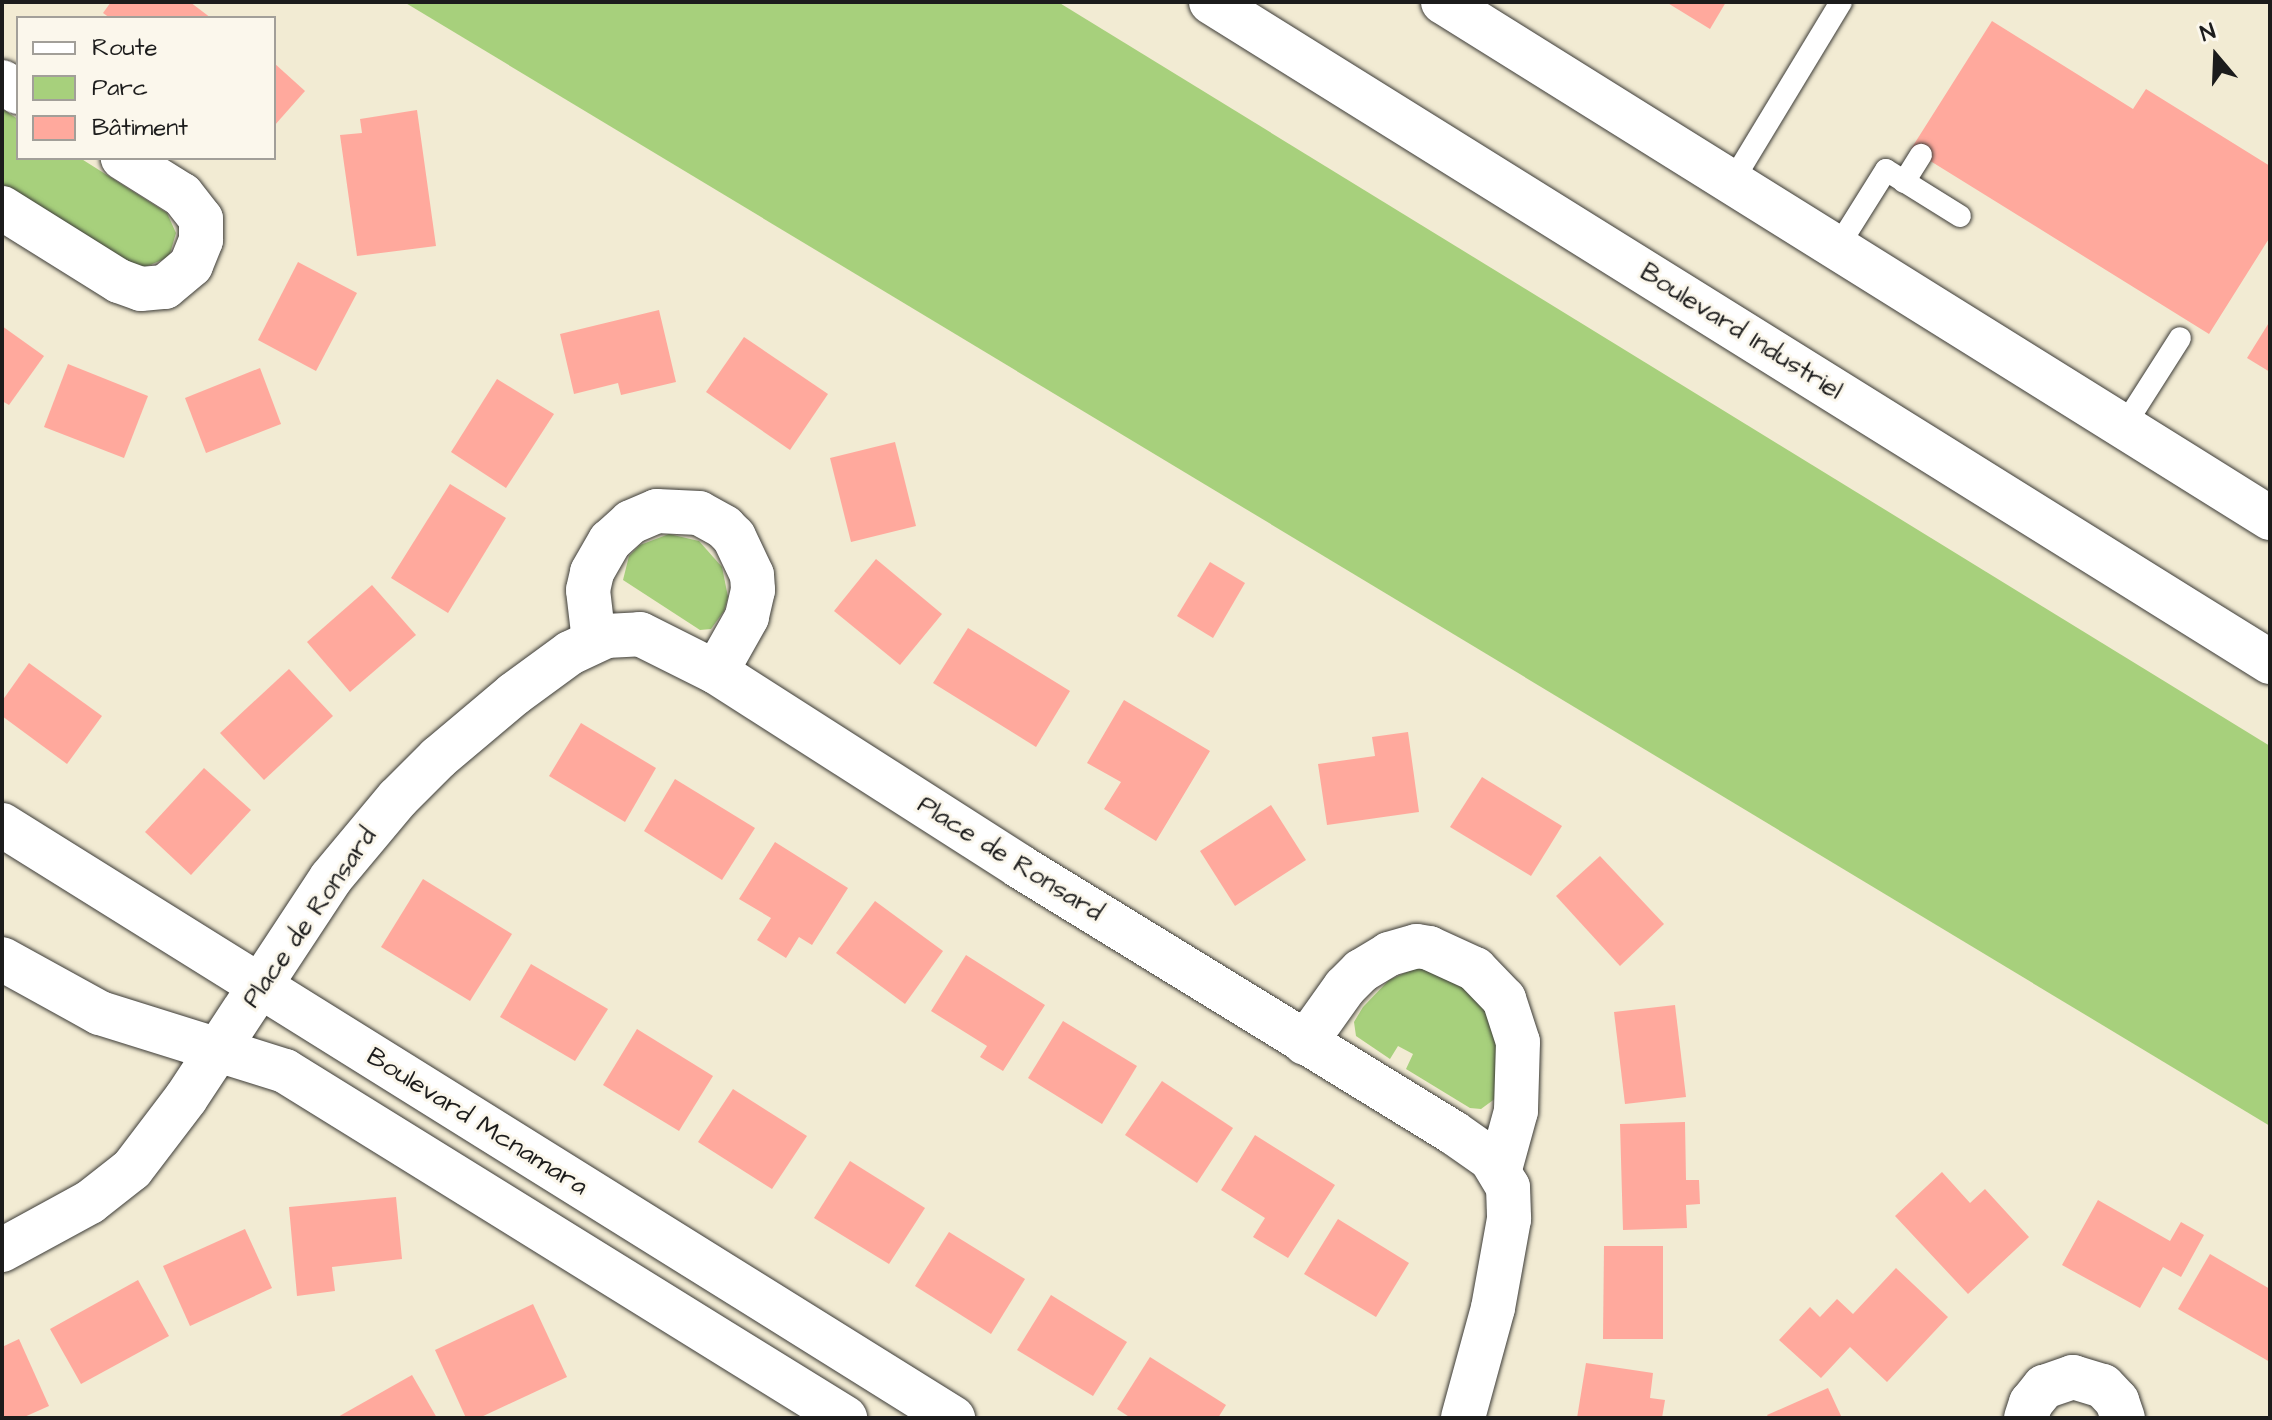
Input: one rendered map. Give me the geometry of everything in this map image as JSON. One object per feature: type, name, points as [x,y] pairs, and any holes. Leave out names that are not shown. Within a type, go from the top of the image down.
[{"type":"street","name":"Boulevard Industriel","points":[[1211,2],[2270,662]]},
{"type":"street","points":[[1443,2],[2270,518]]},
{"type":"street","points":[[2,208],[130,287],[165,287],[191,265],[201,240],[201,219],[182,195],[126,160]]},
{"type":"street","points":[[594,641],[588,590],[592,572],[610,541],[631,522],[657,511],[699,513],[724,527],[734,537],[752,575],[747,617],[716,672]]},
{"type":"street","name":"Place de Ronsard","points":[[2,1250],[90,1202],[132,1169],[219,1051],[331,878],[398,798],[504,702],[570,653],[618,633],[640,634],[716,672],[1305,1043],[1454,1133],[1500,1169]]},
{"type":"street","name":"Boulevard Mcnamara","points":[[2,825],[258,988],[953,1418]]},
{"type":"street","points":[[1305,1043],[1345,987],[1361,971],[1389,954],[1417,946],[1429,948],[1475,969],[1504,999],[1518,1042],[1516,1111],[1500,1169],[1508,1187],[1509,1219],[1490,1322],[1463,1418]]},
{"type":"street","points":[[2,959],[100,1013],[285,1071],[845,1418]]},
{"type":"street","points":[[2026,1418],[2031,1403],[2044,1387],[2073,1377],[2103,1386],[2117,1401],[2123,1418]]},
{"type":"lane","points":[[1732,182],[1841,2]]},
{"type":"lane","points":[[1904,182],[1921,155]]},
{"type":"lane","points":[[1837,248],[1886,170],[1960,216]]},
{"type":"lane","points":[[2124,426],[2180,338]]},
{"type":"green space","points":[[404,2],[1058,2],[2270,746],[2270,1126]]},
{"type":"green space","points":[[2,109],[16,118],[16,160],[83,160],[167,213],[176,233],[169,257],[143,268],[131,265],[2,184]]},
{"type":"green space","points":[[669,534],[699,541],[722,567],[728,597],[724,611],[711,629],[700,630],[623,580],[629,556],[640,545]]},
{"type":"green space","points":[[1416,968],[1429,970],[1456,982],[1477,999],[1491,1018],[1496,1036],[1496,1098],[1481,1109],[1470,1108],[1406,1069],[1413,1054],[1398,1046],[1390,1059],[1356,1036],[1354,1022],[1363,1007],[1389,980]]},
{"type":"building","points":[[111,2],[190,2],[208,16],[107,16],[103,13]]},
{"type":"building","points":[[1666,2],[1726,2],[1710,29]]},
{"type":"building","points":[[1992,21],[2133,109],[2146,89],[2270,166],[2270,237],[2209,334],[1911,149]]},
{"type":"building","points":[[276,65],[305,91],[276,124]]},
{"type":"building","points":[[417,110],[436,246],[357,256],[340,135],[362,133],[360,119]]},
{"type":"building","points":[[298,262],[357,293],[316,371],[258,340]]},
{"type":"building","points":[[659,310],[676,382],[621,395],[618,383],[574,394],[560,334]]},
{"type":"building","points":[[2270,321],[2270,372],[2247,358]]},
{"type":"building","points":[[2,326],[44,356],[9,405],[2,401]]},
{"type":"building","points":[[744,337],[828,394],[790,450],[706,392]]},
{"type":"building","points":[[68,364],[148,396],[124,458],[44,427]]},
{"type":"building","points":[[260,368],[281,424],[206,453],[185,398]]},
{"type":"building","points":[[497,379],[554,414],[506,488],[451,452]]},
{"type":"building","points":[[895,442],[916,526],[851,542],[830,458]]},
{"type":"building","points":[[450,484],[506,518],[448,613],[391,578]]},
{"type":"building","points":[[876,559],[942,614],[900,665],[834,611]]},
{"type":"building","points":[[1210,562],[1245,583],[1213,638],[1177,616]]},
{"type":"building","points":[[372,585],[416,635],[350,692],[307,642]]},
{"type":"building","points":[[968,628],[1070,691],[1036,747],[933,683]]},
{"type":"building","points":[[29,663],[102,716],[67,764],[2,716],[2,701]]},
{"type":"building","points":[[289,669],[333,716],[264,780],[220,733]]},
{"type":"building","points":[[1124,700],[1210,751],[1156,841],[1104,809],[1121,782],[1087,763]]},
{"type":"building","points":[[581,723],[656,768],[625,822],[549,776]]},
{"type":"building","points":[[1408,732],[1419,812],[1327,825],[1318,764],[1375,756],[1372,737]]},
{"type":"building","points":[[204,768],[251,810],[191,875],[145,832]]},
{"type":"building","points":[[1482,777],[1562,826],[1531,876],[1450,827]]},
{"type":"building","points":[[675,779],[755,828],[722,880],[644,831]]},
{"type":"building","points":[[1271,805],[1306,860],[1235,906],[1200,851]]},
{"type":"building","points":[[775,842],[848,888],[812,945],[799,937],[786,958],[757,940],[771,918],[739,899]]},
{"type":"building","points":[[1600,856],[1664,924],[1620,966],[1556,896]]},
{"type":"building","points":[[423,879],[512,934],[470,1001],[381,947]]},
{"type":"building","points":[[875,901],[943,951],[905,1004],[836,953]]},
{"type":"building","points":[[966,955],[1045,1005],[1003,1071],[980,1057],[987,1046],[931,1011]]},
{"type":"building","points":[[531,964],[608,1009],[575,1061],[500,1017]]},
{"type":"building","points":[[1675,1005],[1686,1097],[1625,1104],[1614,1012]]},
{"type":"building","points":[[1063,1021],[1137,1066],[1102,1124],[1028,1078]]},
{"type":"building","points":[[637,1029],[713,1076],[679,1131],[603,1085]]},
{"type":"building","points":[[1162,1081],[1233,1128],[1197,1183],[1125,1135]]},
{"type":"building","points":[[733,1089],[807,1136],[772,1189],[698,1142]]},
{"type":"building","points":[[1685,1122],[1686,1180],[1699,1180],[1700,1204],[1686,1205],[1687,1228],[1623,1230],[1620,1124]]},
{"type":"building","points":[[1255,1135],[1335,1185],[1288,1258],[1253,1237],[1265,1218],[1221,1190]]},
{"type":"building","points":[[850,1161],[925,1208],[889,1264],[814,1218]]},
{"type":"building","points":[[1942,1172],[1970,1203],[1985,1189],[2029,1237],[1968,1294],[1895,1216]]},
{"type":"building","points":[[396,1197],[402,1259],[332,1267],[335,1291],[297,1296],[289,1207]]},
{"type":"building","points":[[2098,1200],[2170,1241],[2181,1222],[2204,1235],[2181,1277],[2163,1267],[2140,1308],[2062,1265]]},
{"type":"building","points":[[1338,1219],[1409,1263],[1376,1317],[1304,1274]]},
{"type":"building","points":[[245,1229],[272,1288],[190,1326],[163,1266]]},
{"type":"building","points":[[949,1232],[1025,1279],[991,1334],[915,1286]]},
{"type":"building","points":[[1604,1246],[1663,1246],[1663,1339],[1603,1339]]},
{"type":"building","points":[[2210,1254],[2270,1289],[2270,1362],[2178,1309]]},
{"type":"building","points":[[1896,1268],[1948,1317],[1887,1382],[1850,1347],[1821,1378],[1779,1340],[1810,1307],[1820,1317],[1837,1299],[1853,1314]]},
{"type":"building","points":[[138,1280],[169,1336],[81,1384],[50,1329]]},
{"type":"building","points":[[1051,1295],[1127,1342],[1093,1396],[1017,1350]]},
{"type":"building","points":[[533,1304],[567,1377],[479,1418],[466,1418],[435,1350]]},
{"type":"building","points":[[19,1339],[49,1406],[22,1418],[2,1418],[2,1347]]},
{"type":"building","points":[[1150,1357],[1226,1405],[1218,1418],[1131,1418],[1117,1409]]},
{"type":"building","points":[[1586,1363],[1653,1373],[1650,1398],[1665,1400],[1662,1418],[1577,1418]]},
{"type":"building","points":[[412,1375],[437,1418],[336,1418]]},
{"type":"building","points":[[1828,1388],[1842,1418],[1769,1418],[1767,1415]]}]
